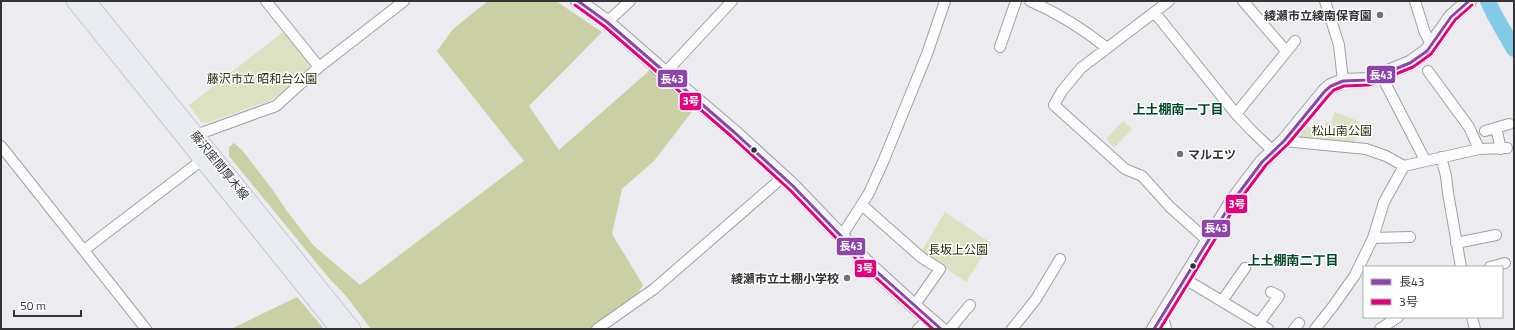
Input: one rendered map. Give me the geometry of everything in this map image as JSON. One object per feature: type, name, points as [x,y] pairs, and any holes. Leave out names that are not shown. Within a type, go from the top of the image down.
[{"type":"main road","name":"藤沢座間厚木線","points":[[74,1],[338,329]]},
{"type":"main road","name":"藤沢座間厚木線","points":[[88,1],[353,329]]},
{"type":"street","points":[[266,1],[319,68]]},
{"type":"street","points":[[196,135],[276,106],[319,68],[404,1]]},
{"type":"street","points":[[578,1],[607,22],[734,132],[793,186],[866,262],[941,329]]},
{"type":"street","points":[[607,22],[630,1]]},
{"type":"street","points":[[665,73],[732,1]]},
{"type":"street","points":[[841,236],[869,193],[900,123],[927,54],[945,1]]},
{"type":"street","points":[[1000,47],[1016,1]]},
{"type":"street","points":[[1030,1],[1075,25],[1107,48]]},
{"type":"street","points":[[1169,1],[1081,68],[1062,91],[1054,105],[1125,169],[1142,176],[1170,207],[1208,241]]},
{"type":"street","points":[[1243,1],[1286,52]]},
{"type":"street","points":[[1325,1],[1339,45],[1344,81]]},
{"type":"street","points":[[1415,1],[1425,33],[1432,46]]},
{"type":"street","points":[[1160,326],[1185,279],[1240,190],[1255,170],[1278,146],[1325,91],[1331,86],[1344,81],[1368,80],[1410,63],[1422,56],[1432,46],[1450,16],[1469,1]]},
{"type":"street","points":[[1155,13],[1236,114],[1252,131],[1278,146],[1366,149],[1386,156],[1404,166]]},
{"type":"street","points":[[1236,114],[1295,41]]},
{"type":"street","points":[[1428,71],[1469,127],[1479,149]]},
{"type":"street","points":[[1381,75],[1425,160]]},
{"type":"street","points":[[1485,131],[1509,124]]},
{"type":"street","points":[[1315,329],[1355,275],[1373,238],[1384,202],[1404,166],[1425,160],[1479,149],[1504,149],[1496,128]]},
{"type":"street","points":[[1,146],[146,329]]},
{"type":"street","points":[[1441,157],[1446,176],[1461,266]]},
{"type":"street","points":[[84,250],[202,160]]},
{"type":"street","points":[[596,329],[654,289],[783,177]]},
{"type":"street","points":[[862,205],[922,258],[940,269],[914,306]]},
{"type":"street","points":[[1456,243],[1496,235]]},
{"type":"street","points":[[1373,238],[1410,238]]},
{"type":"street","points":[[1012,329],[1036,299],[1060,259]]},
{"type":"street","points":[[1494,266],[1505,263]]},
{"type":"street","points":[[1222,301],[1245,268]]},
{"type":"street","points":[[1185,279],[1268,329]]},
{"type":"street","points":[[1260,323],[1278,296]]},
{"type":"street","points":[[950,329],[970,305]]},
{"type":"street","points":[[1380,329],[1396,318]]},
{"type":"street","points":[[1472,318],[1475,329]]},
{"type":"street","points":[[918,329],[929,319]]},
{"type":"green space","points":[[488,1],[556,1],[602,32],[529,106],[559,150],[650,70],[694,109],[654,161],[622,189],[612,234],[643,285],[621,318],[604,329],[371,329],[346,296],[328,277],[229,156],[229,147],[234,143],[242,150],[313,245],[360,285],[524,161],[437,51],[453,29]]},
{"type":"green space","name":"藤沢市立 昭和台公園","points":[[283,32],[310,64],[309,72],[272,100],[206,123],[201,122],[189,105]]},
{"type":"green space","name":"松山南公園","points":[[1335,112],[1358,121],[1354,145],[1299,141],[1298,136],[1306,126],[1322,133],[1326,122],[1330,124]]},
{"type":"green space","points":[[1123,121],[1132,129],[1114,148],[1106,139]]},
{"type":"green space","name":"長坂上公園","points":[[945,212],[991,243],[966,282],[921,252]]},
{"type":"green space","points":[[297,297],[324,329],[231,329]]},
{"type":"waterway","points":[[1488,1],[1514,49]]},
{"type":"transit line","name":"長43","points":[[578,1],[607,22],[734,132],[793,186],[866,262],[941,329]]},
{"type":"transit line","name":"長43","points":[[1154,329],[1232,202],[1262,162],[1284,141],[1325,91],[1331,86],[1343,81],[1368,80],[1410,63],[1427,51],[1451,17],[1469,1]]},
{"type":"transit line","name":"3号","points":[[575,5],[604,26],[731,136],[790,190],[863,266],[933,329]]},
{"type":"transit line","name":"3号","points":[[1160,329],[1236,205],[1266,165],[1288,144],[1329,95],[1334,90],[1344,86],[1369,85],[1413,67],[1431,54],[1455,20],[1472,5]]},
{"type":"place","name":"綾瀬市立綾南保育園","points":[[1380,15]]},
{"type":"place","name":"マルエツ","points":[[1180,154]]},
{"type":"place","name":"綾瀬市立土棚小学校","points":[[847,278]]},
{"type":"district","name":"上土棚南一丁目","points":[[1178,109]]},
{"type":"district","name":"上土棚南二丁目","points":[[1293,260]]}]
